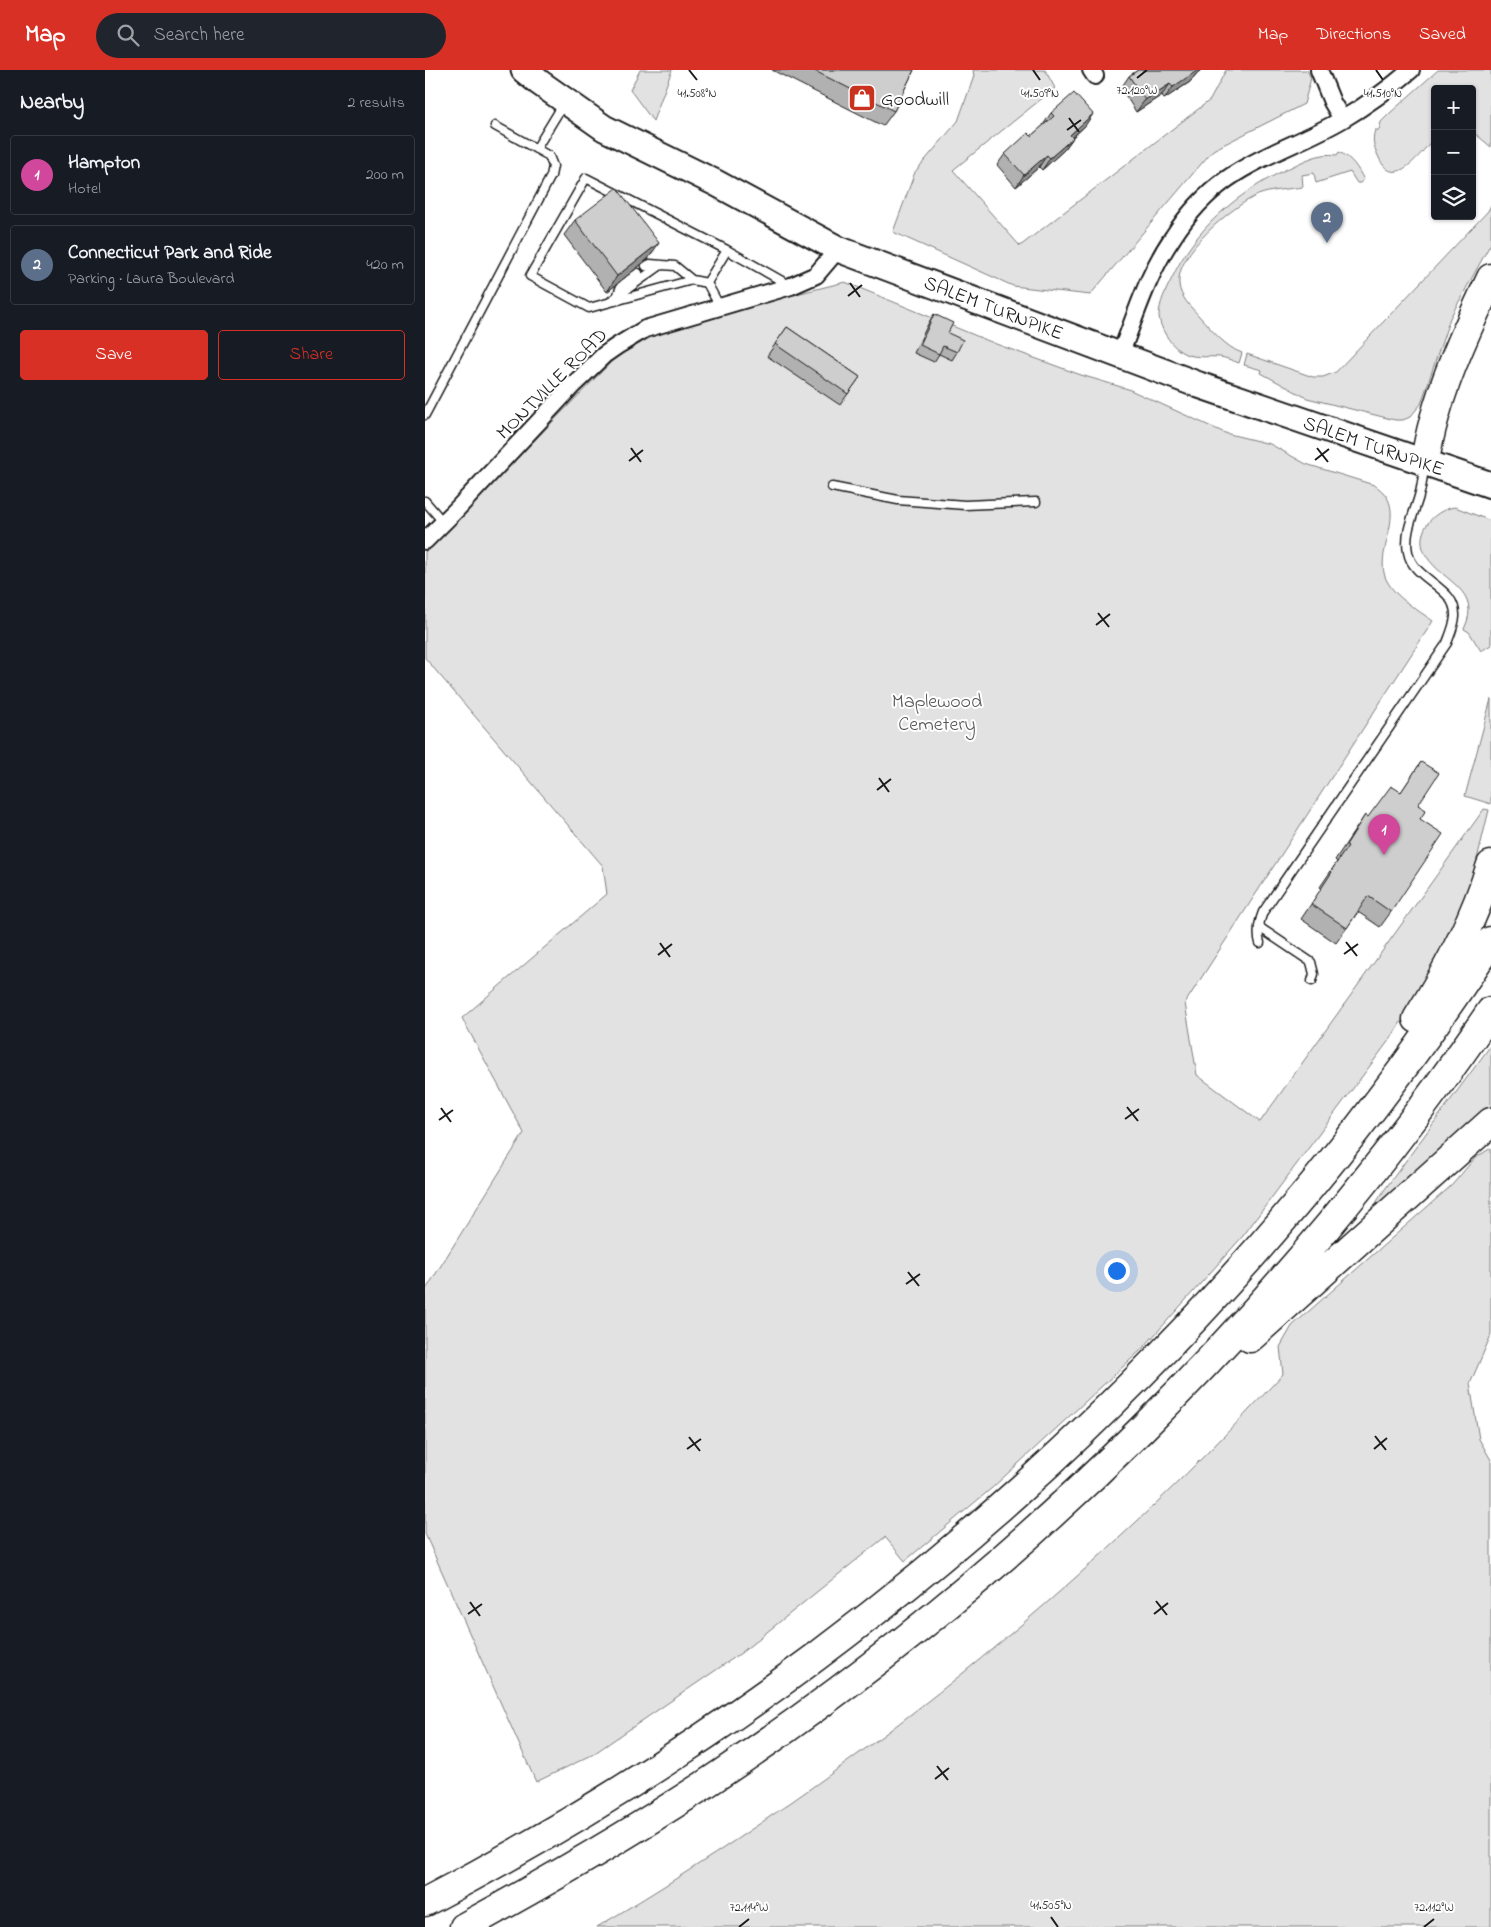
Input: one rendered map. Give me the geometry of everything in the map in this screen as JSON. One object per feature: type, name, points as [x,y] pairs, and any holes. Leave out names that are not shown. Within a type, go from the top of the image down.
[{"type":"highway","points":[[1425,462],[1433,422],[1464,340],[1491,278]]},
{"type":"highway","points":[[1385,1090],[1403,1044],[1445,973],[1464,935],[1479,901],[1491,865]]},
{"type":"highway","points":[[425,1902],[561,1827],[712,1732],[817,1658],[940,1559],[1058,1454],[1133,1382],[1181,1332],[1298,1200],[1385,1090],[1447,1007],[1491,942]]},
{"type":"highway","points":[[464,1927],[574,1865],[665,1810],[743,1758],[832,1695],[924,1623],[1045,1520],[1124,1447],[1198,1372],[1286,1275],[1355,1193],[1427,1100],[1491,1011]]},
{"type":"highway","points":[[1198,1372],[1255,1334],[1491,1122]]},
{"type":"main road","name":"SALEM TURNPIKE","points":[[524,70],[565,102],[604,128],[716,183],[838,249],[1207,388],[1491,485]]},
{"type":"street","points":[[1319,70],[1328,94],[1342,120]]},
{"type":"street","points":[[1120,355],[1155,265],[1174,235],[1220,184],[1237,173],[1342,120],[1411,70]]},
{"type":"street","name":"MONTVILLE ROAD","points":[[425,541],[604,355],[630,336],[645,329],[791,286],[816,276],[838,249]]},
{"type":"lane","points":[[536,149],[565,102]]},
{"type":"lane","points":[[425,415],[551,176],[553,166],[549,156],[495,126]]},
{"type":"lane","points":[[707,283],[692,280],[589,308],[530,276],[586,178],[727,250],[791,286]]},
{"type":"lane","points":[[707,283],[727,250]]},
{"type":"lane","points":[[646,266],[650,264],[675,266],[692,280]]},
{"type":"lane","points":[[607,304],[661,265]]},
{"type":"lane","points":[[617,298],[621,286],[638,273]]},
{"type":"lane","points":[[707,283],[720,308]]},
{"type":"lane","points":[[1261,943],[1259,927],[1263,912],[1447,643],[1455,620],[1455,609],[1449,598],[1417,570],[1410,560],[1407,551],[1409,531],[1420,494],[1425,462]]},
{"type":"lane","points":[[832,487],[897,500],[965,505],[1036,502]]},
{"type":"lane","points":[[425,501],[443,522]]},
{"type":"lane","points":[[1259,927],[1311,962],[1314,974],[1312,981]]},
{"type":"green space","points":[[640,70],[672,70],[653,121],[630,90]]},
{"type":"green space","points":[[973,70],[1045,70],[1055,88],[953,170],[1020,246],[1210,100],[1226,70],[1307,70],[1311,78],[1304,104],[1213,150],[1090,295],[1013,286],[893,232],[915,172],[958,121],[974,76]]},
{"type":"green space","points":[[1438,70],[1491,70],[1491,147],[1476,134],[1476,85],[1431,85],[1431,142],[1409,165],[1401,170],[1394,171],[1386,168],[1380,160],[1373,138],[1375,130],[1379,130],[1381,122]]},
{"type":"green space","points":[[1339,152],[1348,157],[1364,180],[1357,183],[1350,172],[1316,183],[1314,173],[1302,175],[1303,187],[1269,192],[1247,201],[1234,209],[1207,232],[1195,246],[1180,272],[1179,284],[1181,293],[1189,305],[1219,337],[1230,347],[1242,353],[1239,363],[1220,357],[1199,357],[1184,354],[1180,351],[1172,344],[1163,330],[1159,311],[1167,288],[1192,244],[1219,214],[1251,189],[1306,160],[1330,154],[1337,155]]},
{"type":"green space","points":[[1491,205],[1491,243],[1450,318],[1421,404],[1410,417],[1403,420],[1395,420],[1307,398],[1261,373],[1262,370],[1244,365],[1247,354],[1313,377],[1323,377],[1336,372],[1488,211]]},
{"type":"green space","name":"Maplewood Cemetery","points":[[845,282],[996,344],[1081,375],[1128,389],[1225,433],[1270,444],[1306,464],[1374,485],[1385,494],[1390,505],[1391,518],[1383,569],[1387,581],[1396,593],[1433,621],[1185,1003],[1197,1075],[1260,1122],[1484,809],[1489,810],[1467,900],[1439,959],[1393,1035],[1243,1236],[1142,1349],[992,1488],[905,1561],[885,1537],[741,1653],[592,1755],[536,1782],[425,1534],[425,1291],[524,1133],[462,1018],[607,894],[603,866],[425,658],[425,552],[616,357],[664,330],[748,306]]},
{"type":"green space","points":[[1455,507],[1491,521],[1491,645],[1481,651],[1469,632],[1464,629],[1469,616],[1465,596],[1459,588],[1434,566],[1423,549],[1423,532],[1432,518],[1447,509]]},
{"type":"green space","points":[[1491,699],[1491,804],[1465,796]]},
{"type":"green space","points":[[1491,1045],[1491,1111],[1376,1209],[1374,1206],[1385,1189]]},
{"type":"green space","points":[[1491,1148],[1491,1335],[1470,1384],[1479,1439],[1491,1460],[1491,1927],[597,1927],[691,1869],[784,1807],[873,1743],[1045,1605],[1127,1531],[1206,1454],[1283,1374],[1280,1347],[1292,1326],[1452,1185],[1475,1158]]},
{"type":"building","points":[[813,70],[914,70],[894,111]]},
{"type":"building","points":[[1138,70],[1198,70],[1173,87],[1170,84],[1145,100],[1129,76]]},
{"type":"building","points":[[1074,93],[1093,114],[1070,135],[1073,138],[1050,158],[1047,155],[1024,175],[1005,154],[1028,133],[1031,136],[1054,116],[1051,113]]},
{"type":"building","points":[[617,188],[659,243],[617,276],[575,220]]},
{"type":"building","points":[[934,314],[953,323],[948,333],[963,340],[957,352],[943,346],[939,354],[920,345]]},
{"type":"building","points":[[787,327],[860,377],[848,394],[775,344]]},
{"type":"building","points":[[1421,762],[1439,773],[1418,805],[1426,810],[1420,819],[1443,834],[1391,912],[1368,896],[1347,928],[1311,904],[1348,846],[1346,845],[1365,815],[1368,817],[1391,786],[1401,792]]},
{"type":"place","name":"Goodwill","points":[[862,98]]},
{"type":"place","name":"Connecticut Park and Ride","points":[[1327,243]]},
{"type":"place","name":"Hampton","points":[[1384,855]]}]
